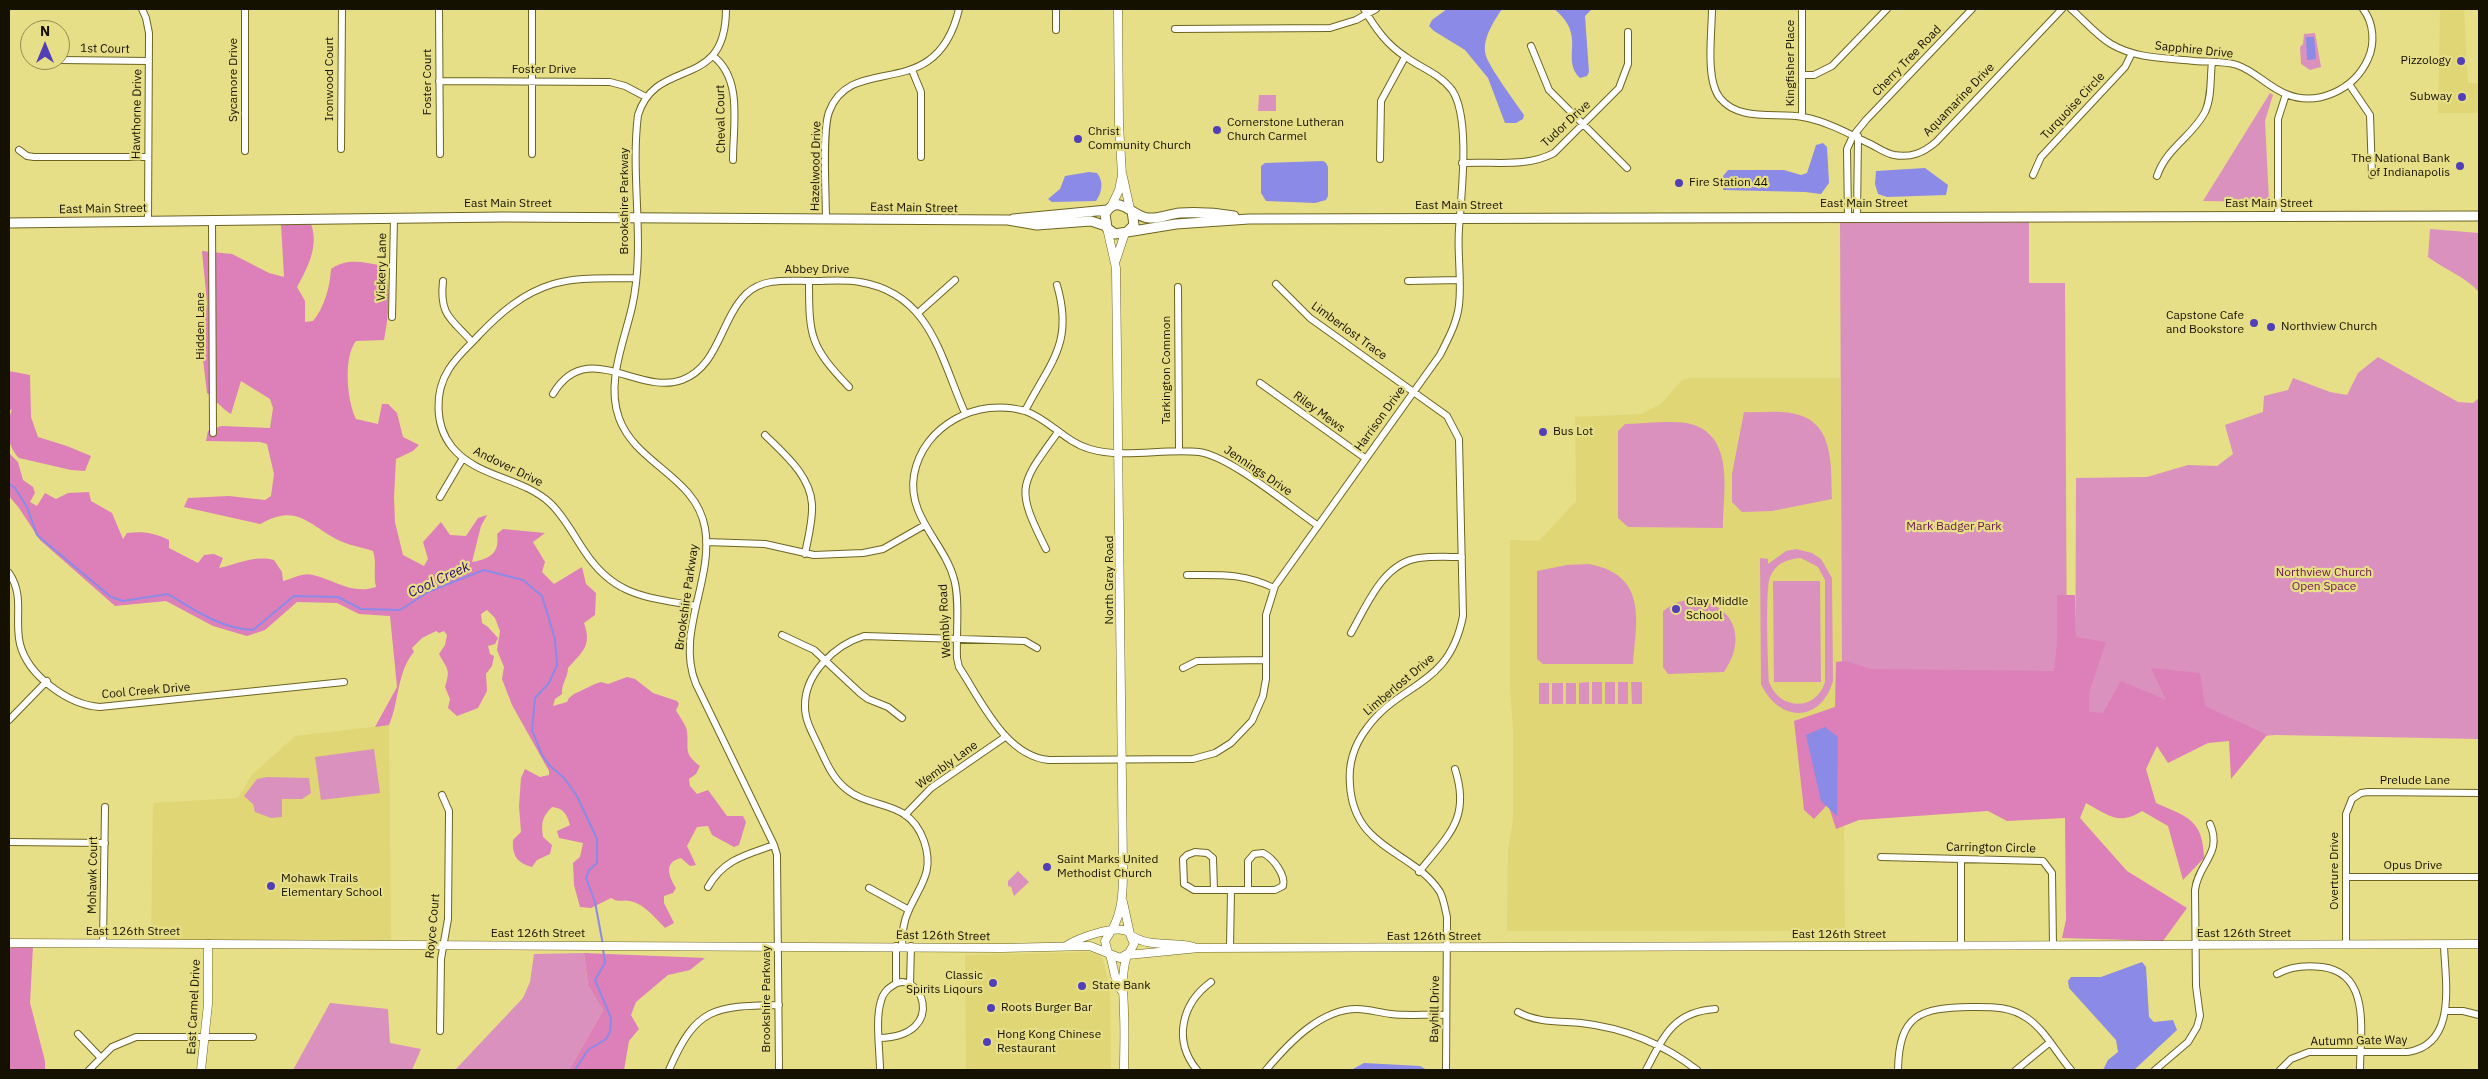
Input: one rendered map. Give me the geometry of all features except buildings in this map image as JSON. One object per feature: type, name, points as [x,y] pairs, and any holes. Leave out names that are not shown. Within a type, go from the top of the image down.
[{"type":"main road","points":[[1121,205],[1131,210],[1134,225],[1126,233],[1115,234],[1106,227],[1104,218],[1109,209],[1121,205]]},
{"type":"main road","name":"East Main Street","points":[[9,223],[394,217],[1008,220],[1109,209]]},
{"type":"main road","name":"East Main Street","points":[[1131,210],[1148,218],[1196,212],[1249,219]]},
{"type":"main road","name":"East Main Street","points":[[1126,233],[1176,224],[1249,219],[2479,216]]},
{"type":"main road","name":"East Main Street","points":[[1008,220],[1037,225],[1091,221],[1106,227]]},
{"type":"street","name":"Hawthorne Drive","points":[[142,9],[149,33],[148,221]]},
{"type":"street","name":"Sycamore Drive","points":[[245,9],[245,151]]},
{"type":"street","name":"Ironwood Court","points":[[341,149],[342,9]]},
{"type":"street","name":"Foster Court","points":[[439,9],[440,154]]},
{"type":"street","points":[[532,9],[532,154]]},
{"type":"street","points":[[646,96],[660,83],[697,69],[713,56],[723,38],[726,9]]},
{"type":"street","name":"Hazelwood Drive","points":[[826,219],[826,130],[828,114],[835,100],[854,83],[912,70],[934,56],[945,44],[953,30],[959,9]]},
{"type":"street","points":[[1056,9],[1056,30]]},
{"type":"street","points":[[1118,9],[1119,124],[1122,175],[1131,210]]},
{"type":"street","points":[[1175,29],[1330,28],[1346,25],[1366,11],[1376,9]]},
{"type":"street","name":"Aquamarine Drive","points":[[1712,9],[1712,76],[1720,99],[1743,113],[1802,117],[1830,125],[1895,155],[1913,155],[1927,149],[2062,9]]},
{"type":"street","name":"Kingfisher Place","points":[[1802,9],[1802,117]]},
{"type":"street","points":[[1802,76],[1814,75],[1832,66],[1887,9]]},
{"type":"street","name":"Cherry Tree Road","points":[[1853,217],[1847,149],[1858,130],[1972,9]]},
{"type":"street","name":"Sapphire Drive","points":[[2071,9],[2103,38],[2132,53],[2243,67],[2286,94],[2306,98],[2328,96],[2349,84]]},
{"type":"street","points":[[2363,9],[2371,27],[2372,44],[2364,66],[2349,84],[2370,115],[2372,175]]},
{"type":"street","name":"Harrison Drive","points":[[1122,759],[1193,759],[1215,753],[1231,744],[1246,730],[1258,712],[1265,688],[1266,615],[1274,588],[1449,338],[1459,305],[1462,163],[1461,112],[1457,100],[1443,81],[1390,45],[1366,11]]},
{"type":"street","name":"Tudor Drive","points":[[1462,163],[1527,162],[1542,160],[1554,154],[1614,94],[1622,82],[1628,57],[1628,32]]},
{"type":"street","points":[[1530,46],[1549,90],[1626,168]]},
{"type":"street","name":"Turquoise Circle","points":[[2033,175],[2041,157],[2125,67],[2132,53]]},
{"type":"street","name":"Cheval Court","points":[[713,56],[727,69],[732,83],[733,160]]},
{"type":"street","points":[[1380,159],[1381,101],[1405,57]]},
{"type":"street","name":"1st Court","points":[[70,60],[149,61]]},
{"type":"street","points":[[2157,176],[2164,158],[2204,113],[2209,102],[2212,62]]},
{"type":"street","points":[[912,70],[921,92],[921,157]]},
{"type":"street","name":"Foster Drive","points":[[439,81],[610,82],[625,86],[646,96]]},
{"type":"street","points":[[2278,216],[2278,119],[2286,94]]},
{"type":"street","name":"Brookshire Parkway","points":[[646,96],[640,106],[637,123],[636,278],[633,301],[616,372],[614,397],[623,427],[640,451],[684,486],[695,501],[702,516],[706,542],[690,643],[692,676],[774,845],[778,864],[779,1070]]},
{"type":"street","points":[[19,150],[27,156],[34,157],[148,157]]},
{"type":"street","points":[[1109,209],[1119,190],[1122,175]]},
{"type":"street","name":"Vickery Lane","points":[[392,317],[394,217]]},
{"type":"street","name":"Hidden Lane","points":[[212,219],[213,433]]},
{"type":"street","name":"North Gray Road","points":[[1106,227],[1116,260],[1120,452],[1123,900],[1131,935]]},
{"type":"street","name":"North Gray Road","points":[[1116,260],[1126,233]]},
{"type":"street","name":"Andover Drive","points":[[636,278],[579,279],[553,284],[521,298],[502,312],[448,369],[440,391],[438,410],[442,429],[448,442],[463,458],[486,471],[544,497],[555,508],[600,573],[615,585],[630,592],[696,606]]},
{"type":"street","points":[[918,313],[955,280]]},
{"type":"street","points":[[1408,281],[1459,280]]},
{"type":"street","points":[[809,281],[809,315],[812,334],[827,364],[850,387]]},
{"type":"street","name":"Abbey Drive","points":[[553,394],[566,377],[580,370],[596,369],[616,372],[665,383],[688,378],[708,360],[738,303],[750,291],[772,282],[859,281],[878,286],[898,295],[918,313],[928,326],[965,413]]},
{"type":"street","points":[[443,282],[441,297],[444,310],[472,342]]},
{"type":"street","name":"Limberlost Trace","points":[[1276,284],[1310,318],[1413,392]]},
{"type":"street","points":[[1025,411],[1061,343],[1064,314],[1057,286]]},
{"type":"street","name":"Tarkington Common","points":[[1178,288],[1179,452]]},
{"type":"street","name":"Riley Mews","points":[[1260,383],[1365,458]]},
{"type":"street","name":"Limberlost Drive","points":[[1413,392],[1446,416],[1460,439],[1463,616],[1452,650],[1428,678],[1373,720],[1355,748],[1350,763],[1350,792],[1362,823],[1381,844],[1430,881],[1442,896],[1447,918],[1447,948]]},
{"type":"street","name":"Wembly Road","points":[[1120,452],[1087,448],[1058,432],[1040,418],[1025,411],[990,408],[965,413],[951,420],[938,432],[921,455],[917,466],[914,494],[920,516],[948,562],[955,582],[956,640],[959,667],[1005,737],[1020,751],[1040,759],[1122,759]]},
{"type":"street","points":[[1046,549],[1026,509],[1025,492],[1031,470],[1058,432]]},
{"type":"street","points":[[765,436],[801,475],[810,491],[812,516],[806,554]]},
{"type":"street","name":"Jennings Drive","points":[[1120,452],[1200,452],[1221,458],[1317,526]]},
{"type":"street","points":[[440,497],[463,458]]},
{"type":"street","points":[[706,542],[765,544],[806,554],[854,554],[882,549],[925,524]]},
{"type":"street","points":[[1351,633],[1374,594],[1393,570],[1418,558],[1462,557]]},
{"type":"street","name":"Cool Creek Drive","points":[[9,573],[17,590],[20,644],[26,658],[47,681],[68,699],[79,704],[100,707],[344,682]]},
{"type":"street","points":[[1187,576],[1243,576],[1259,580],[1274,588]]},
{"type":"street","points":[[896,983],[899,946],[905,920],[926,876],[927,857],[923,839],[905,814],[893,807],[851,793],[838,781],[826,762],[809,725],[805,709],[810,683],[826,660],[844,643],[864,636],[877,634],[956,640],[1025,641],[1037,648]]},
{"type":"street","points":[[782,635],[803,643],[826,660],[864,696],[888,707],[902,718]]},
{"type":"street","points":[[1183,668],[1197,661],[1266,660]]},
{"type":"street","points":[[9,720],[47,681]]},
{"type":"street","name":"Wembly Lane","points":[[905,814],[931,788],[1005,737]]},
{"type":"street","points":[[1419,872],[1452,828],[1459,814],[1462,789],[1455,769]]},
{"type":"street","name":"Prelude Lane","points":[[2352,799],[2361,793],[2368,792],[2479,793]]},
{"type":"street","name":"Royce Court","points":[[440,1031],[442,945],[448,919],[448,811],[442,795]]},
{"type":"street","name":"Overture Drive","points":[[2346,945],[2346,814],[2352,799]]},
{"type":"street","name":"Mohawk Court","points":[[103,943],[105,807]]},
{"type":"street","points":[[2155,1070],[2188,1042],[2197,1027],[2200,1016],[2196,986],[2196,879],[2210,858],[2214,845],[2214,832],[2210,824]]},
{"type":"street","points":[[9,842],[105,843]]},
{"type":"street","points":[[708,887],[716,873],[726,865],[774,845]]},
{"type":"street","points":[[1214,890],[1213,858],[1203,852],[1187,854],[1182,863],[1184,885],[1194,890],[1214,890],[1231,890],[1248,890],[1276,890],[1282,886],[1283,878],[1268,856],[1258,853],[1250,856],[1247,867],[1248,890]]},
{"type":"street","name":"Carrington Circle","points":[[1881,857],[2035,859],[2046,863],[2052,876],[2053,946]]},
{"type":"street","points":[[1961,859],[1961,946]]},
{"type":"street","name":"Opus Drive","points":[[2347,877],[2479,877]]},
{"type":"street","points":[[869,888],[909,910]]},
{"type":"street","points":[[1230,948],[1231,890]]},
{"type":"street","name":"North Gray Road","points":[[1111,930],[1118,917],[1123,900]]},
{"type":"street","points":[[1121,990],[1116,980],[1105,941],[1111,930],[1121,929],[1131,935],[1133,946],[1128,955],[1121,990],[1124,1014],[1124,1070]]},
{"type":"street","name":"East 126th Street","points":[[1066,946],[1074,940],[1111,930]]},
{"type":"street","name":"East 126th Street","points":[[1131,935],[1148,944],[1180,943],[1199,948]]},
{"type":"street","name":"East 126th Street","points":[[9,943],[911,946],[1011,948],[1094,946],[1110,954]]},
{"type":"street","name":"East Carmel Drive","points":[[201,1070],[206,1036],[208,944]]},
{"type":"street","name":"Autumn Gate Way","points":[[2280,1070],[2291,1059],[2303,1053],[2408,1052],[2418,1050],[2430,1043],[2440,1032],[2445,1011],[2444,944]]},
{"type":"street","name":"East 126th Street","points":[[1128,955],[1199,948],[2479,944]]},
{"type":"street","points":[[910,984],[911,946]]},
{"type":"street","name":"Bayhill Drive","points":[[1446,1070],[1447,948]]},
{"type":"street","points":[[1110,954],[1120,958],[1128,955]]},
{"type":"street","points":[[2276,974],[2293,967],[2318,966],[2335,970],[2346,977],[2353,986],[2359,1002],[2360,1070]]},
{"type":"street","points":[[879,1038],[906,1034],[912,1030],[922,1017],[922,998],[910,984],[903,981],[896,983],[881,1000],[879,1038],[880,1070]]},
{"type":"street","points":[[1197,1070],[1190,1062],[1183,1043],[1183,1023],[1194,998],[1211,982]]},
{"type":"street","points":[[669,1070],[684,1037],[706,1016],[729,1006],[779,1005]]},
{"type":"street","points":[[1898,1070],[1898,1049],[1907,1026],[1923,1013],[1943,1007],[2009,1009],[2026,1017],[2071,1070]]},
{"type":"street","points":[[1646,1070],[1670,1028],[1684,1016],[1699,1010],[1715,1008]]},
{"type":"street","points":[[1266,1070],[1280,1054],[1317,1022],[1342,1010],[1357,1009],[1392,1014],[1446,1015]]},
{"type":"street","points":[[2445,1011],[2463,1011],[2479,1015]]},
{"type":"street","points":[[1518,1012],[1536,1020],[1618,1029],[1659,1045],[1697,1070]]},
{"type":"street","points":[[78,1034],[100,1057]]},
{"type":"street","points":[[89,1070],[100,1057],[117,1044],[136,1037],[253,1037]]},
{"type":"street","points":[[2016,1070],[2049,1043]]},
{"type":"shaded area","points":[[1447,9],[1502,9],[1487,37],[1485,44],[1486,56],[1497,77],[1524,115],[1523,119],[1516,123],[1505,123],[1488,78],[1465,50],[1429,26],[1432,20]]},
{"type":"shaded area","points":[[1554,9],[1592,9],[1585,16],[1589,72],[1587,76],[1580,78],[1575,70],[1572,63],[1570,28]]},
{"type":"shaded area","points":[[2440,9],[2464,9],[2468,83],[2479,83],[2479,113],[2438,113]]},
{"type":"shaded area","points":[[2306,37],[2314,37],[2316,59],[2307,60]]},
{"type":"shaded area","points":[[1823,143],[1827,147],[1829,183],[1821,194],[1723,190],[1723,176],[1728,170],[1784,170],[1801,175],[1807,173],[1816,145]]},
{"type":"shaded area","points":[[1323,161],[1328,167],[1328,196],[1326,200],[1315,203],[1266,201],[1261,193],[1261,166],[1265,163]]},
{"type":"shaded area","points":[[1925,168],[1948,185],[1946,195],[1887,197],[1878,194],[1875,184],[1876,171]]},
{"type":"shaded area","points":[[1089,172],[1097,173],[1101,180],[1101,191],[1096,201],[1052,202],[1048,199],[1060,189],[1065,176]]},
{"type":"shaded area","points":[[281,224],[311,224],[313,232],[314,240],[311,256],[297,287],[305,301],[305,322],[313,321],[323,304],[328,290],[331,269],[343,263],[362,262],[382,266],[385,273],[388,282],[389,302],[384,340],[356,341],[349,357],[348,379],[350,401],[356,419],[378,424],[382,404],[388,404],[397,413],[403,437],[419,445],[413,451],[396,459],[395,522],[403,555],[424,566],[428,559],[423,542],[441,522],[450,535],[466,536],[478,518],[487,515],[481,526],[472,562],[489,557],[492,554],[497,546],[497,534],[503,529],[545,533],[533,542],[545,562],[542,572],[554,584],[582,567],[586,584],[596,593],[595,615],[584,623],[587,637],[585,648],[568,668],[562,694],[555,699],[553,706],[567,702],[574,694],[595,684],[601,682],[608,684],[627,677],[635,679],[653,693],[677,701],[679,704],[676,710],[687,731],[689,754],[700,766],[696,774],[689,779],[690,786],[697,794],[708,790],[727,816],[743,816],[746,822],[739,845],[734,847],[712,835],[708,826],[697,827],[687,846],[696,865],[690,866],[681,858],[675,860],[670,866],[671,879],[676,888],[673,893],[664,896],[664,903],[674,923],[665,928],[645,908],[630,901],[611,898],[591,908],[580,907],[574,885],[573,863],[580,857],[583,843],[559,838],[557,831],[570,825],[562,810],[552,807],[543,821],[543,837],[552,845],[550,854],[537,860],[532,867],[516,858],[513,850],[513,840],[521,832],[519,806],[521,778],[525,769],[540,777],[549,775],[549,771],[512,705],[502,679],[504,667],[497,650],[500,631],[495,618],[487,610],[481,614],[482,623],[498,638],[495,644],[488,646],[490,654],[494,656],[492,666],[486,674],[487,691],[478,708],[457,716],[448,708],[450,699],[445,687],[448,673],[439,654],[445,645],[447,635],[444,631],[439,633],[436,631],[422,638],[412,648],[414,652],[404,668],[389,725],[375,727],[397,687],[390,616],[359,614],[337,603],[297,602],[265,630],[247,636],[213,626],[166,601],[115,606],[40,540],[9,496],[9,453],[18,462],[23,480],[33,487],[35,493],[30,502],[37,506],[45,493],[56,499],[68,493],[89,492],[91,501],[112,513],[123,539],[127,533],[133,532],[144,532],[159,536],[169,540],[169,548],[198,563],[204,555],[214,554],[223,558],[219,568],[253,559],[274,560],[282,572],[283,581],[309,574],[351,588],[367,589],[376,587],[373,551],[340,541],[300,518],[292,515],[283,516],[272,518],[260,524],[184,507],[188,498],[229,496],[265,500],[271,496],[274,474],[267,444],[260,442],[206,441],[208,431],[221,426],[270,428],[273,408],[270,399],[241,381],[231,414],[207,393],[202,351],[207,303],[202,251],[232,254],[269,273],[284,277]]},
{"type":"shaded area","points":[[9,371],[30,375],[31,417],[38,437],[91,456],[85,471],[71,470],[19,458],[15,453],[8,435],[12,409],[9,411]]},
{"type":"shaded area","name":"Clay Middle School","points":[[1689,378],[1840,378],[1845,931],[1507,931],[1508,850],[1513,820],[1513,726],[1510,692],[1510,540],[1539,541],[1576,501],[1575,417],[1641,414],[1661,404],[1682,380]]},
{"type":"shaded area","points":[[2057,595],[2075,595],[2076,637],[2106,642],[2089,693],[2089,712],[2103,713],[2121,681],[2166,700],[2151,668],[2200,673],[2205,706],[2267,735],[2231,779],[2229,741],[2208,743],[2168,763],[2157,746],[2146,769],[2156,803],[2185,816],[2191,821],[2197,827],[2203,845],[2204,858],[2183,880],[2168,826],[2142,811],[2127,818],[2120,818],[2107,815],[2086,803],[2080,818],[2127,871],[2187,908],[2163,941],[2062,938],[2066,920],[2065,818],[2007,821],[1988,811],[1859,820],[1836,829],[1828,804],[1814,819],[1804,810],[1794,721],[1835,707],[1836,662],[1845,661],[1871,669],[2054,671],[2057,644]]},
{"type":"shaded area","name":"Mohawk Trails Elementary School","points":[[389,725],[391,941],[151,940],[153,803],[238,798],[252,775],[295,736]]},
{"type":"shaded area","points":[[1825,727],[1838,737],[1837,816],[1821,801],[1806,735]]},
{"type":"shaded area","points":[[33,946],[30,1003],[45,1061],[45,1070],[9,1070],[9,948]]},
{"type":"shaded area","points":[[1090,952],[1099,954],[1103,960],[1110,987],[1111,1070],[966,1070],[965,955]]},
{"type":"shaded area","points":[[584,953],[705,958],[690,970],[668,975],[636,1002],[631,1015],[639,1029],[629,1041],[624,1070],[569,1070],[603,1010],[588,986]]},
{"type":"shaded area","points":[[2142,962],[2146,967],[2149,1017],[2154,1022],[2173,1020],[2177,1030],[2134,1070],[2103,1070],[2108,1060],[2118,1052],[2116,1040],[2069,988],[2068,981],[2071,977],[2101,977]]},
{"type":"shaded area","points":[[1364,1063],[1420,1066],[1427,1070],[1351,1070]]},
{"type":"green space","points":[[2315,33],[2321,67],[2310,70],[2301,64],[2300,47],[2303,44],[2304,34]]},
{"type":"green space","points":[[2270,93],[2273,95],[2265,121],[2269,200],[2265,202],[2203,201]]},
{"type":"green space","points":[[1259,95],[1276,95],[1276,111],[1258,111]]},
{"type":"green space","name":"Mark Badger Park","points":[[1840,221],[2029,221],[2029,283],[2065,283],[2067,676],[1842,677]]},
{"type":"green space","points":[[2430,229],[2479,233],[2479,292],[2468,282],[2428,257]]},
{"type":"green space","name":"Northview Church Open Space","points":[[2378,357],[2458,402],[2473,403],[2479,398],[2479,739],[2276,735],[2075,749],[2076,478],[2147,477],[2188,465],[2217,466],[2233,454],[2225,425],[2263,412],[2264,396],[2288,390],[2293,378],[2330,392],[2347,395],[2358,373]]},
{"type":"green space","points":[[1744,412],[1795,414],[1808,419],[1818,426],[1828,448],[1832,499],[1772,511],[1742,512],[1732,502],[1732,474]]},
{"type":"green space","points":[[1679,422],[1694,425],[1707,432],[1716,442],[1724,469],[1723,528],[1628,527],[1618,518],[1618,431],[1625,424]]},
{"type":"green space","points":[[1796,549],[1812,553],[1821,559],[1832,578],[1833,681],[1827,695],[1819,705],[1810,711],[1799,713],[1778,706],[1769,697],[1761,684],[1760,558],[1768,559],[1768,564],[1786,551]],"holes":[[[1801,558],[1818,567],[1825,580],[1825,682],[1814,699],[1806,703],[1797,704],[1781,698],[1769,682],[1768,584],[1775,568],[1791,559]]]},
{"type":"green space","points":[[1589,564],[1608,570],[1621,578],[1629,589],[1634,601],[1636,615],[1633,664],[1543,664],[1537,659],[1537,571],[1567,565]]},
{"type":"green space","points":[[1773,581],[1820,581],[1821,682],[1774,682]]},
{"type":"green space","points":[[1690,599],[1717,607],[1726,614],[1732,623],[1735,634],[1735,646],[1724,672],[1668,674],[1663,667],[1663,611],[1675,603]]},
{"type":"green space","points":[[1589,682],[1589,704],[1579,704],[1579,683]]},
{"type":"green space","points":[[1592,682],[1602,682],[1602,704],[1592,704]]},
{"type":"green space","points":[[1605,682],[1615,682],[1615,704],[1605,704]]},
{"type":"green space","points":[[1618,682],[1628,682],[1628,704],[1618,704]]},
{"type":"green space","points":[[1631,682],[1642,682],[1642,704],[1632,704]]},
{"type":"green space","points":[[1539,683],[1549,683],[1549,704],[1539,704]]},
{"type":"green space","points":[[1552,683],[1563,683],[1563,704],[1552,704]]},
{"type":"green space","points":[[1566,683],[1576,683],[1576,704],[1566,704]]},
{"type":"green space","points":[[374,749],[380,793],[321,800],[315,757]]},
{"type":"green space","points":[[267,777],[309,778],[311,793],[302,799],[282,799],[282,817],[271,818],[255,812],[253,804],[244,796],[257,779]]},
{"type":"green space","points":[[1018,871],[1029,882],[1014,896],[1011,887],[1008,886],[1008,881]]},
{"type":"green space","points":[[584,953],[588,986],[603,1010],[569,1070],[455,1070],[523,998],[530,982],[534,954]]},
{"type":"green space","points":[[330,1003],[388,1009],[390,1043],[421,1049],[412,1070],[293,1070]]},
{"type":"waterway","name":"Cool Creek","points":[[9,484],[15,488],[27,507],[37,535],[111,597],[123,601],[168,594],[209,618],[242,629],[253,630],[294,596],[338,597],[361,609],[400,610],[430,591],[484,570],[523,580],[542,596],[555,639],[557,665],[549,683],[535,698],[532,730],[542,755],[549,765],[564,778],[577,796],[597,839],[597,863],[589,870],[586,878],[595,902],[603,945]]},
{"type":"waterway","name":"Cool Creek","points":[[575,1070],[588,1050],[606,1039],[610,1032],[611,1018],[595,980],[605,963],[603,949]]},
{"type":"place","name":"Pizzology","points":[[2461,61]]},
{"type":"place","name":"Subway","points":[[2462,97]]},
{"type":"place","name":"Cornerstone Lutheran Church Carmel","points":[[1217,130]]},
{"type":"place","name":"Christ Community Church","points":[[1078,139]]},
{"type":"place","name":"The National Bank of Indianapolis","points":[[2460,166]]},
{"type":"place","name":"Fire Station 44","points":[[1679,183]]},
{"type":"place","name":"Capstone Cafe and Bookstore","points":[[2254,323]]},
{"type":"place","name":"Northview Church","points":[[2271,327]]},
{"type":"place","name":"Bus Lot","points":[[1543,432]]},
{"type":"place","name":"Clay Middle School","points":[[1676,609]]},
{"type":"place","name":"Saint Marks United Methodist Church","points":[[1047,867]]},
{"type":"place","name":"Mohawk Trails Elementary School","points":[[271,886]]},
{"type":"place","name":"Classic Spirits Liqours","points":[[993,983]]},
{"type":"place","name":"State Bank","points":[[1082,986]]},
{"type":"place","name":"Roots Burger Bar","points":[[991,1008]]},
{"type":"place","name":"Hong Kong Chinese Restaurant","points":[[987,1042]]}]
